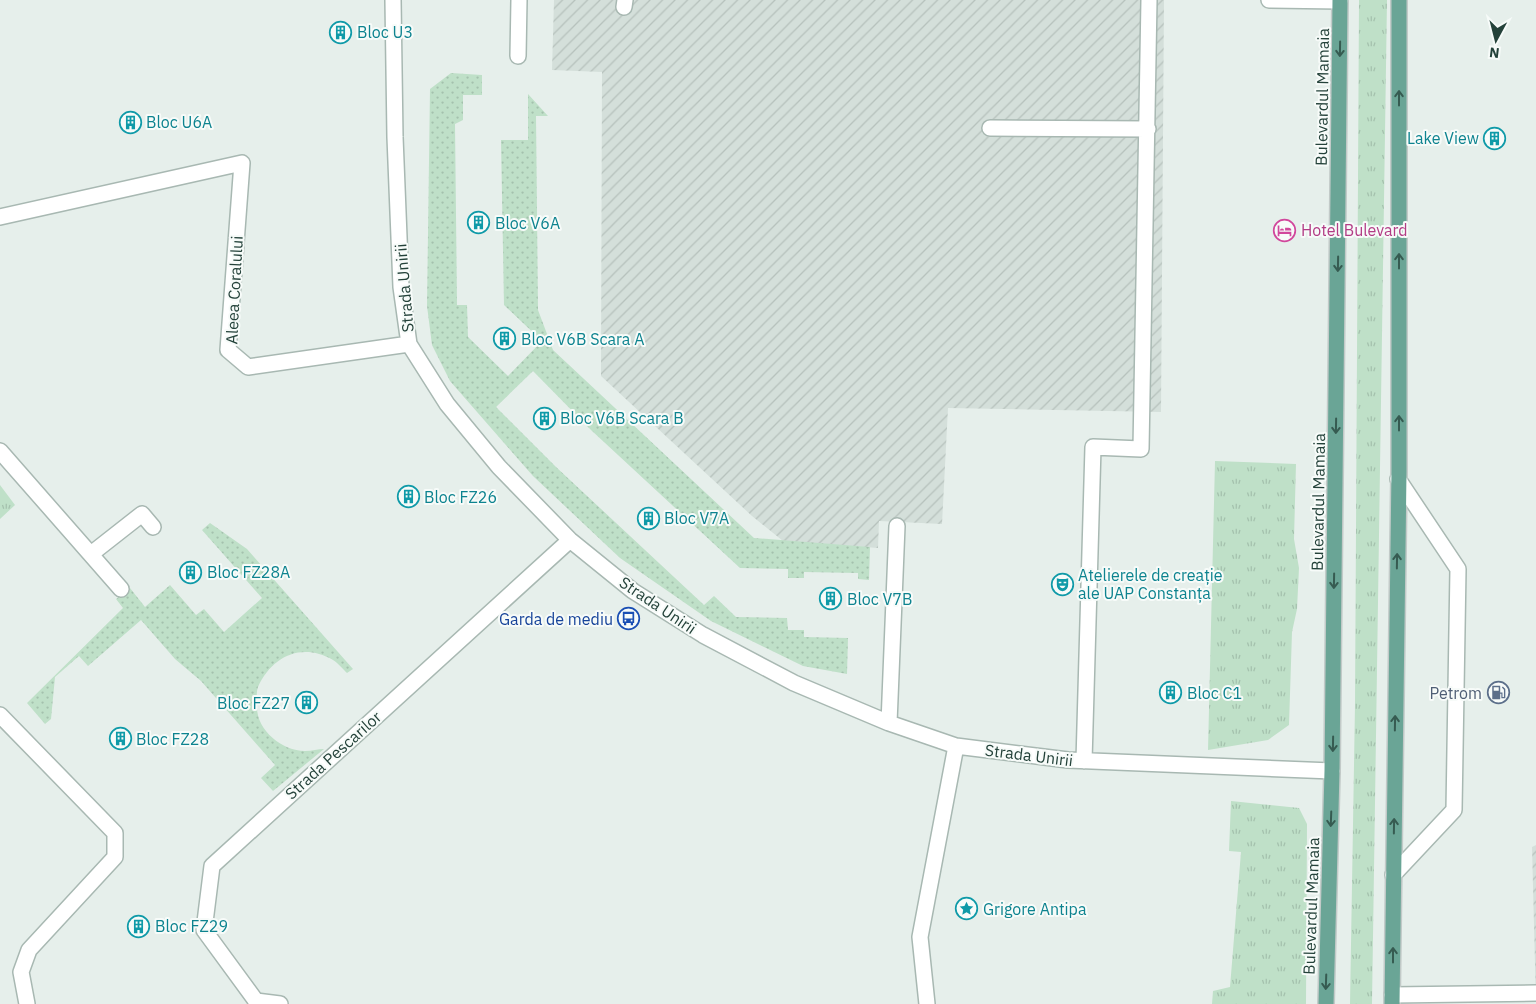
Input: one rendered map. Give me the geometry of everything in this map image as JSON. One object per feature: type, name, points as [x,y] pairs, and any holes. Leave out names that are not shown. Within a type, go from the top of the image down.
[{"type":"main road","name":"Bulevardul Mamaia","points":[[1326,1004],[1332,770],[1340,0]]},
{"type":"main road","points":[[1392,1000],[1398,479],[1399,0]]},
{"type":"street","name":"Strada Unirii","points":[[393,0],[395,136],[401,287],[409,344],[447,404],[498,466],[570,540],[633,591],[703,635],[794,683],[888,722],[956,746],[1084,761],[1332,770]]},
{"type":"street","points":[[518,56],[519,0]]},
{"type":"street","points":[[1084,761],[1093,448],[1141,449],[1149,0]]},
{"type":"street","points":[[1269,0],[1340,0]]},
{"type":"street","points":[[990,128],[1148,129]]},
{"type":"street","name":"Aleea Coralului","points":[[0,217],[242,163],[228,350],[248,367],[409,344]]},
{"type":"street","points":[[0,451],[121,589]]},
{"type":"street","points":[[1393,875],[1454,810],[1458,568],[1398,479]]},
{"type":"street","points":[[90,554],[142,514],[153,527]]},
{"type":"street","points":[[888,722],[897,526]]},
{"type":"street","name":"Strada Pescarilor","points":[[256,1003],[204,930],[212,866],[570,540]]},
{"type":"street","points":[[0,715],[116,833],[115,857],[29,950],[21,972],[27,1004]]},
{"type":"street","points":[[927,1004],[920,937],[956,746]]},
{"type":"street","points":[[1392,1000],[1536,993]]},
{"type":"street","points":[[256,1003],[280,1004]]},
{"type":"shaded area","points":[[554,0],[1164,0],[1161,412],[948,408],[942,524],[879,521],[878,548],[783,541],[752,516],[601,376],[602,72],[552,70]]},
{"type":"shaded area","points":[[1536,845],[1536,1004],[1532,847]]},
{"type":"green space","points":[[1359,0],[1387,0],[1372,1004],[1350,1004],[1355,705]]},
{"type":"green space","points":[[451,73],[482,75],[482,95],[463,95],[463,120],[455,124],[457,305],[467,305],[468,337],[508,376],[542,341],[504,305],[501,140],[528,140],[528,94],[548,116],[536,116],[538,310],[553,350],[754,538],[870,547],[869,580],[858,579],[858,573],[804,572],[804,578],[788,578],[788,569],[740,568],[591,430],[533,371],[496,407],[556,467],[704,605],[714,596],[736,617],[787,618],[788,630],[804,630],[804,637],[848,638],[847,674],[803,666],[711,621],[620,558],[533,476],[450,381],[432,345],[427,306],[430,89]]},
{"type":"green space","points":[[1215,461],[1296,464],[1294,539],[1299,568],[1297,609],[1292,632],[1289,725],[1268,740],[1208,750]]},
{"type":"green space","points":[[0,485],[15,505],[0,519]]},
{"type":"green space","points":[[210,523],[247,549],[353,669],[347,673],[335,661],[310,652],[299,652],[280,660],[264,676],[257,689],[257,706],[258,715],[266,731],[279,743],[296,750],[324,749],[273,791],[261,778],[275,765],[201,681],[175,659],[141,620],[88,666],[79,656],[55,677],[51,719],[45,724],[27,703],[123,608],[116,599],[130,588],[145,607],[170,585],[196,615],[204,609],[224,632],[262,598],[202,530]]},
{"type":"green space","points":[[1231,801],[1299,808],[1307,824],[1306,1004],[1212,1004],[1213,991],[1230,987],[1241,852],[1229,851]]},
{"type":"place","name":"Bloc U3","points":[[341,32]]},
{"type":"place","name":"Bloc U6A","points":[[130,122]]},
{"type":"place","name":"Lake View","points":[[1495,138]]},
{"type":"place","name":"Bloc V6A","points":[[479,223]]},
{"type":"place","name":"Hotel Bulevard","points":[[1285,230]]},
{"type":"place","name":"Bloc V6B Scara A","points":[[505,339]]},
{"type":"place","name":"Bloc V6B Scara B","points":[[544,418]]},
{"type":"place","name":"Bloc FZ26","points":[[408,497]]},
{"type":"place","name":"Bloc V7A","points":[[648,518]]},
{"type":"place","name":"Bloc FZ28A","points":[[191,572]]},
{"type":"place","name":"Atelierele de creație ale UAP Constanța","points":[[1062,584]]},
{"type":"place","name":"Bloc V7B","points":[[831,599]]},
{"type":"place","name":"Garda de mediu","points":[[629,619]]},
{"type":"place","name":"Bloc C1","points":[[1171,693]]},
{"type":"place","name":"Petrom","points":[[1498,693]]},
{"type":"place","name":"Bloc FZ27","points":[[306,703]]},
{"type":"place","name":"Bloc FZ28","points":[[120,739]]},
{"type":"place","name":"Grigore Antipa","points":[[967,909]]},
{"type":"place","name":"Bloc FZ29","points":[[139,926]]}]
